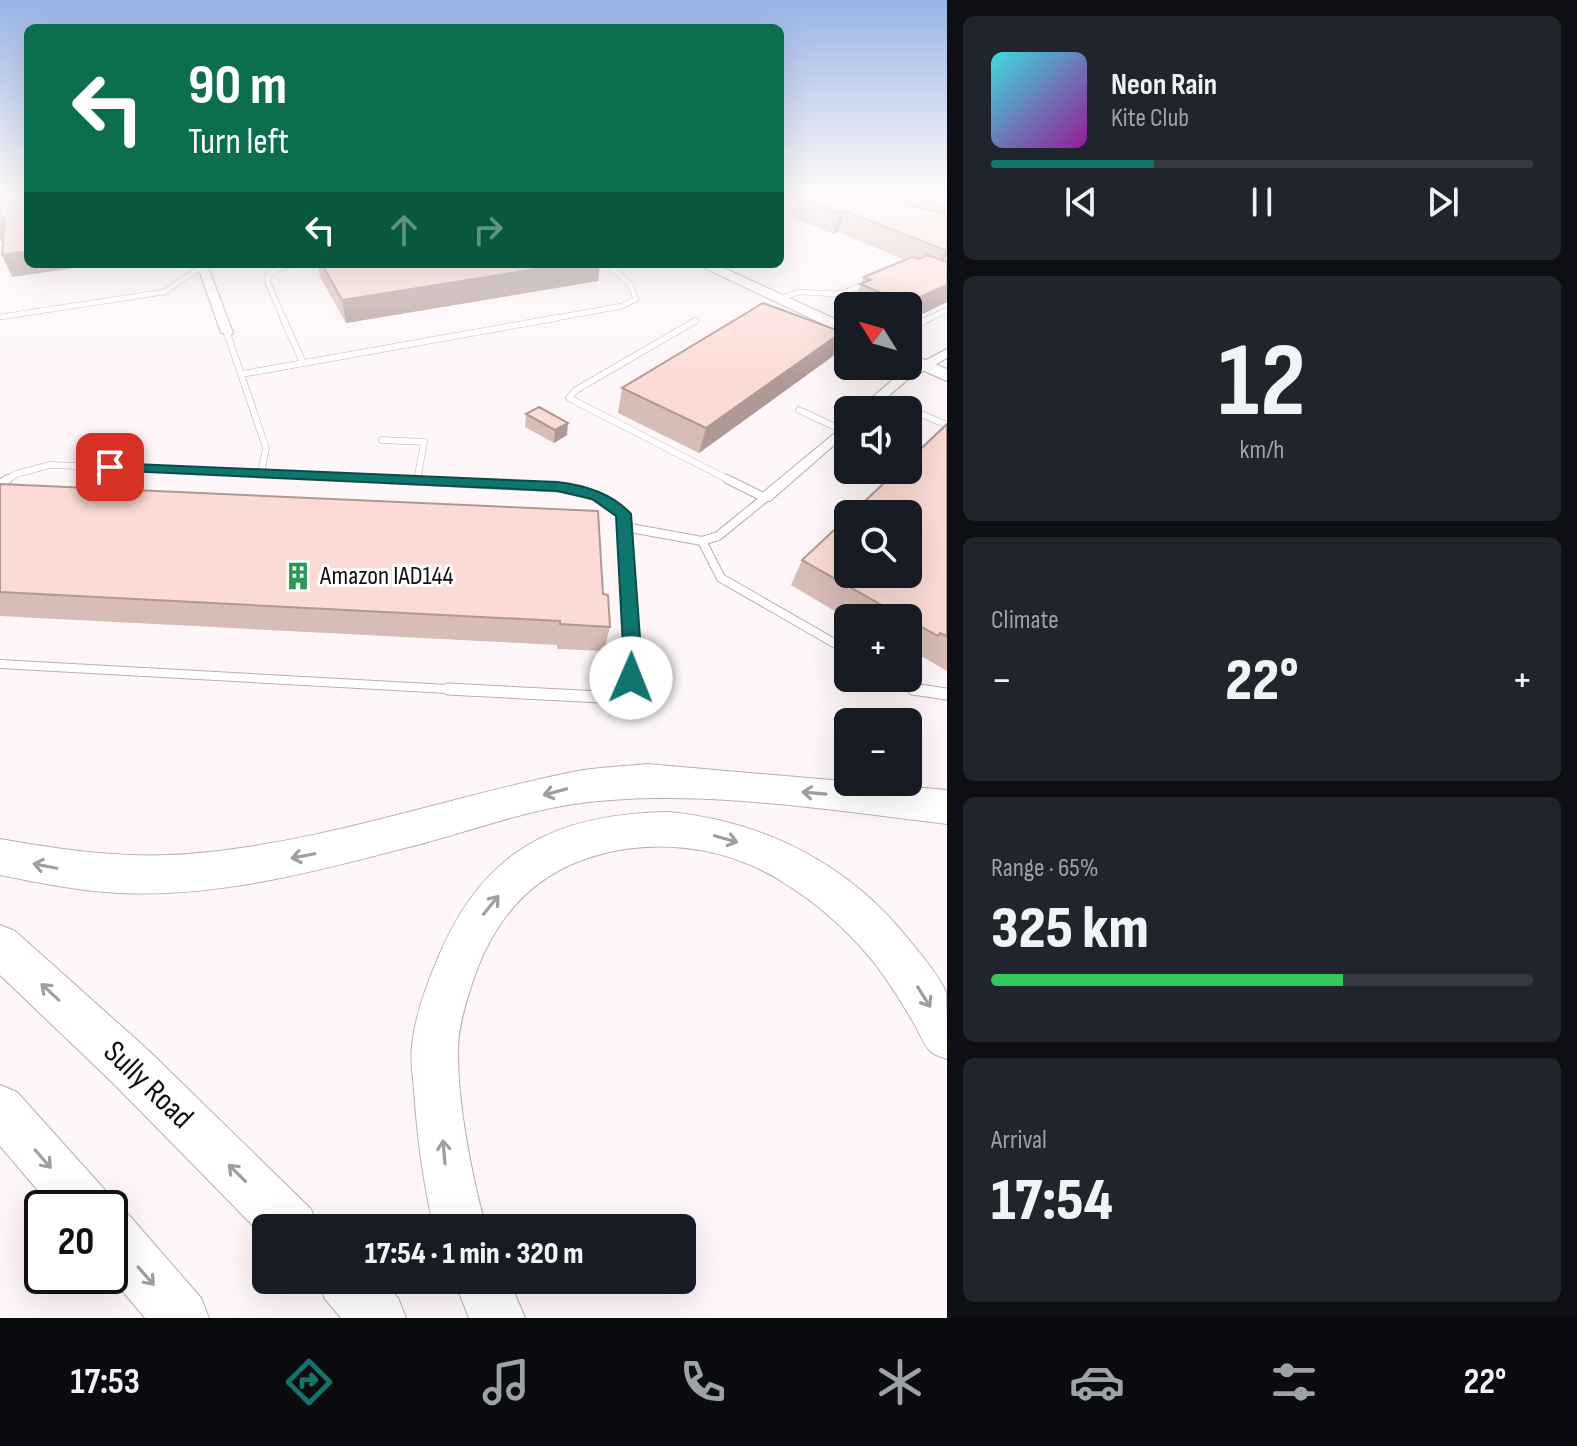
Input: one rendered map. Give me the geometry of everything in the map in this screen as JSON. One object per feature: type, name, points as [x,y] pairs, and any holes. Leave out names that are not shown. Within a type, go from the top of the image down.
[{"type":"highway","points":[[0,857],[62,869],[106,873],[203,871],[313,854],[571,788],[647,780],[819,793],[947,807]]},
{"type":"highway","points":[[456,1214],[446,1177],[434,1046],[454,966],[483,915],[515,877],[555,849],[596,836],[654,830],[715,835],[761,850],[792,865],[845,903],[887,946],[922,992],[947,1036]]},
{"type":"highway","name":"Sully Road","points":[[0,946],[131,1067],[278,1214]]},
{"type":"highway","points":[[0,1109],[71,1190]]},
{"type":"highway","points":[[128,1255],[181,1318]]},
{"type":"highway","points":[[357,1294],[378,1318]]},
{"type":"highway","points":[[487,1294],[497,1318]]},
{"type":"main road","points":[[712,268],[834,325]]},
{"type":"main road","points":[[922,364],[947,376]]},
{"type":"street","points":[[204,268],[227,333]]},
{"type":"street","points":[[878,396],[947,353]]},
{"type":"street","points":[[765,498],[834,438]]},
{"type":"lane","points":[[0,317],[164,292],[198,268]]},
{"type":"lane","points":[[280,268],[268,276],[268,283],[303,363]]},
{"type":"lane","points":[[242,374],[622,306],[636,299],[636,291],[612,268]]},
{"type":"lane","points":[[778,299],[799,292],[840,294],[876,280]]},
{"type":"lane","points":[[922,322],[947,310]]},
{"type":"lane","points":[[625,527],[702,541],[718,536],[765,498],[569,398],[576,390],[695,321]]},
{"type":"lane","points":[[227,333],[266,448],[261,473]]},
{"type":"lane","points":[[799,410],[834,423]]},
{"type":"lane","points":[[922,414],[947,425]]},
{"type":"lane","points":[[382,440],[424,442],[417,481]]},
{"type":"lane","points":[[0,484],[16,474],[50,465],[580,489],[611,503],[624,514],[633,666],[631,678],[601,697],[0,664]]},
{"type":"lane","points":[[702,541],[721,578],[834,643]]},
{"type":"lane","points":[[922,692],[947,694]]},
{"type":"building","points":[[912,257],[932,257],[947,262],[947,285],[922,296],[922,292],[880,292],[860,284],[871,280],[864,277]]},
{"type":"building","points":[[324,268],[543,268],[342,300]]},
{"type":"building","points":[[763,303],[834,329],[834,338],[706,428],[622,388]]},
{"type":"building","points":[[539,407],[568,423],[555,430],[526,414]]},
{"type":"building","points":[[947,424],[947,636],[940,633],[938,636],[922,627],[922,604],[880,604],[852,588],[922,588],[922,500],[866,500],[883,484],[922,484],[922,448]]},
{"type":"building","name":"Amazon IAD144","points":[[0,484],[598,511],[603,594],[608,595],[610,627],[560,624],[560,621],[0,592]]},
{"type":"building","points":[[834,530],[834,578],[802,560]]},
{"type":"place","name":"Amazon IAD144","points":[[298,576]]},
{"type":"route","points":[[110,467],[580,489],[611,503],[624,514],[633,666],[631,678]]}]
